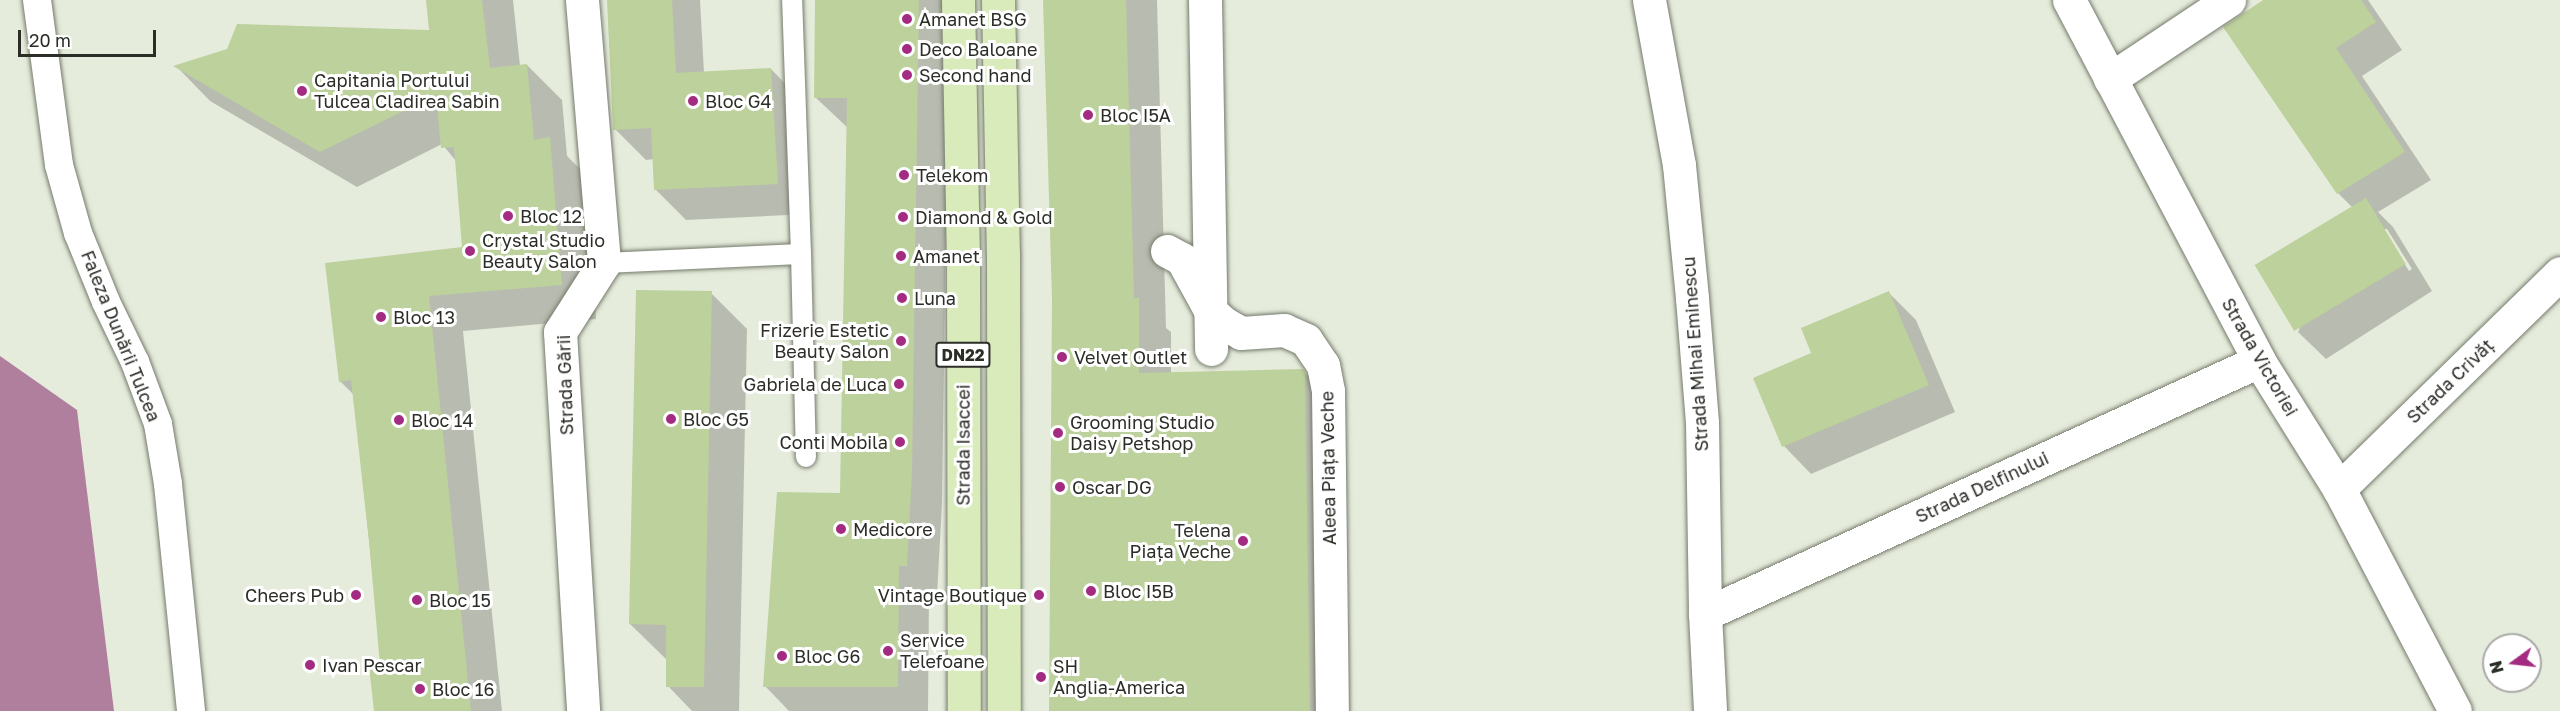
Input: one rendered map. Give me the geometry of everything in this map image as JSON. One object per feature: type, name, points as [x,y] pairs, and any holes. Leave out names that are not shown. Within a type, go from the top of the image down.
[{"type":"main road","name":"Strada Isaccei","points":[[958,0],[963,252],[964,711]]},
{"type":"main road","name":"DN22","points":[[998,0],[1003,253],[1004,711]]},
{"type":"street","name":"Faleza Dunării Tulcea","points":[[37,0],[59,165],[78,233],[106,302],[135,362],[158,424],[168,484],[191,711]]},
{"type":"street","points":[[582,0],[604,262]]},
{"type":"street","points":[[1205,0],[1211,349]]},
{"type":"street","name":"Strada Mihai Eminescu","points":[[1649,0],[1679,165],[1692,298],[1702,422],[1705,614],[1710,711]]},
{"type":"street","name":"Strada Victoriei","points":[[2069,0],[2259,361],[2339,489],[2455,711]]},
{"type":"street","points":[[2110,79],[2229,0]]},
{"type":"street","name":"Aleea Piața Veche","points":[[1167,251],[1182,259],[1211,312],[1241,333],[1284,330],[1306,340],[1323,365],[1328,391],[1332,711]]},
{"type":"street","name":"Strada Gării","points":[[583,711],[560,332],[604,262]]},
{"type":"street","name":"Strada Crivăț","points":[[2339,489],[2560,273]]},
{"type":"street","name":"Strada Delfinului","points":[[1705,614],[2259,361]]},
{"type":"lane","points":[[792,0],[806,457]]},
{"type":"lane","points":[[604,262],[801,254]]},
{"type":"shaded area","points":[[0,356],[77,410],[114,711],[0,711]]},
{"type":"building","points":[[426,0],[482,0],[490,68],[527,64],[534,140],[550,137],[562,285],[429,296],[471,711],[374,711],[369,666],[380,665],[369,541],[351,380],[339,382],[325,263],[462,247],[454,147],[441,148],[436,95],[320,152],[173,66],[227,49],[237,24],[429,30]]},
{"type":"building","name":"Bloc G4","points":[[607,0],[672,0],[676,73],[771,68],[778,184],[654,190],[651,128],[613,130]]},
{"type":"building","points":[[815,0],[919,0],[912,471],[907,566],[899,566],[898,687],[763,687],[777,492],[840,493],[847,98],[814,98]]},
{"type":"building","points":[[1043,0],[1126,0],[1134,298],[1139,298],[1139,373],[1303,369],[1305,372],[1310,711],[1049,711],[1052,299]]},
{"type":"building","points":[[2263,0],[2361,0],[2376,22],[2336,48],[2405,152],[2337,194],[2223,27]]},
{"type":"building","points":[[2366,198],[2406,264],[2294,331],[2255,265]]},
{"type":"building","name":"Bloc G5","points":[[636,290],[712,291],[704,687],[666,687],[666,625],[629,624]]},
{"type":"building","points":[[1889,291],[1929,385],[1782,447],[1753,378],[1811,353],[1801,328]]},
{"type":"place","name":"Amanet BSG","points":[[907,19]]},
{"type":"place","name":"Deco Baloane","points":[[907,49]]},
{"type":"place","name":"Second hand","points":[[907,75]]},
{"type":"place","name":"Capitania Portului Tulcea Cladirea Sabin","points":[[302,91]]},
{"type":"place","name":"Bloc G4","points":[[693,101]]},
{"type":"place","name":"Bloc I5A","points":[[1088,115]]},
{"type":"place","name":"Telekom","points":[[904,175]]},
{"type":"place","name":"Bloc 12","points":[[508,216]]},
{"type":"place","name":"Diamond & Gold","points":[[903,217]]},
{"type":"place","name":"Crystal Studio Beauty Salon","points":[[470,251]]},
{"type":"place","name":"Amanet","points":[[901,256]]},
{"type":"place","name":"Luna","points":[[902,298]]},
{"type":"place","name":"Bloc 13","points":[[381,317]]},
{"type":"place","name":"Frizerie Estetic Beauty Salon","points":[[901,341]]},
{"type":"place","name":"Velvet Outlet","points":[[1062,357]]},
{"type":"place","name":"Gabriela de Luca","points":[[899,384]]},
{"type":"place","name":"Bloc G5","points":[[671,419]]},
{"type":"place","name":"Bloc 14","points":[[399,420]]},
{"type":"place","name":"Grooming Studio Daisy Petshop","points":[[1058,433]]},
{"type":"place","name":"Conti Mobila","points":[[900,442]]},
{"type":"place","name":"Oscar DG","points":[[1060,487]]},
{"type":"place","name":"Medicore","points":[[841,529]]},
{"type":"place","name":"Telena Piața Veche","points":[[1243,541]]},
{"type":"place","name":"Bloc I5B","points":[[1091,591]]},
{"type":"place","name":"Cheers Pub","points":[[356,595]]},
{"type":"place","name":"Vintage Boutique","points":[[1039,595]]},
{"type":"place","name":"Bloc 15","points":[[417,600]]},
{"type":"place","name":"Service Telefoane","points":[[888,651]]},
{"type":"place","name":"Bloc G6","points":[[782,656]]},
{"type":"place","name":"Ivan Pescar","points":[[310,665]]},
{"type":"place","name":"SH Anglia-America","points":[[1041,677]]},
{"type":"place","name":"Bloc 16","points":[[420,689]]}]
